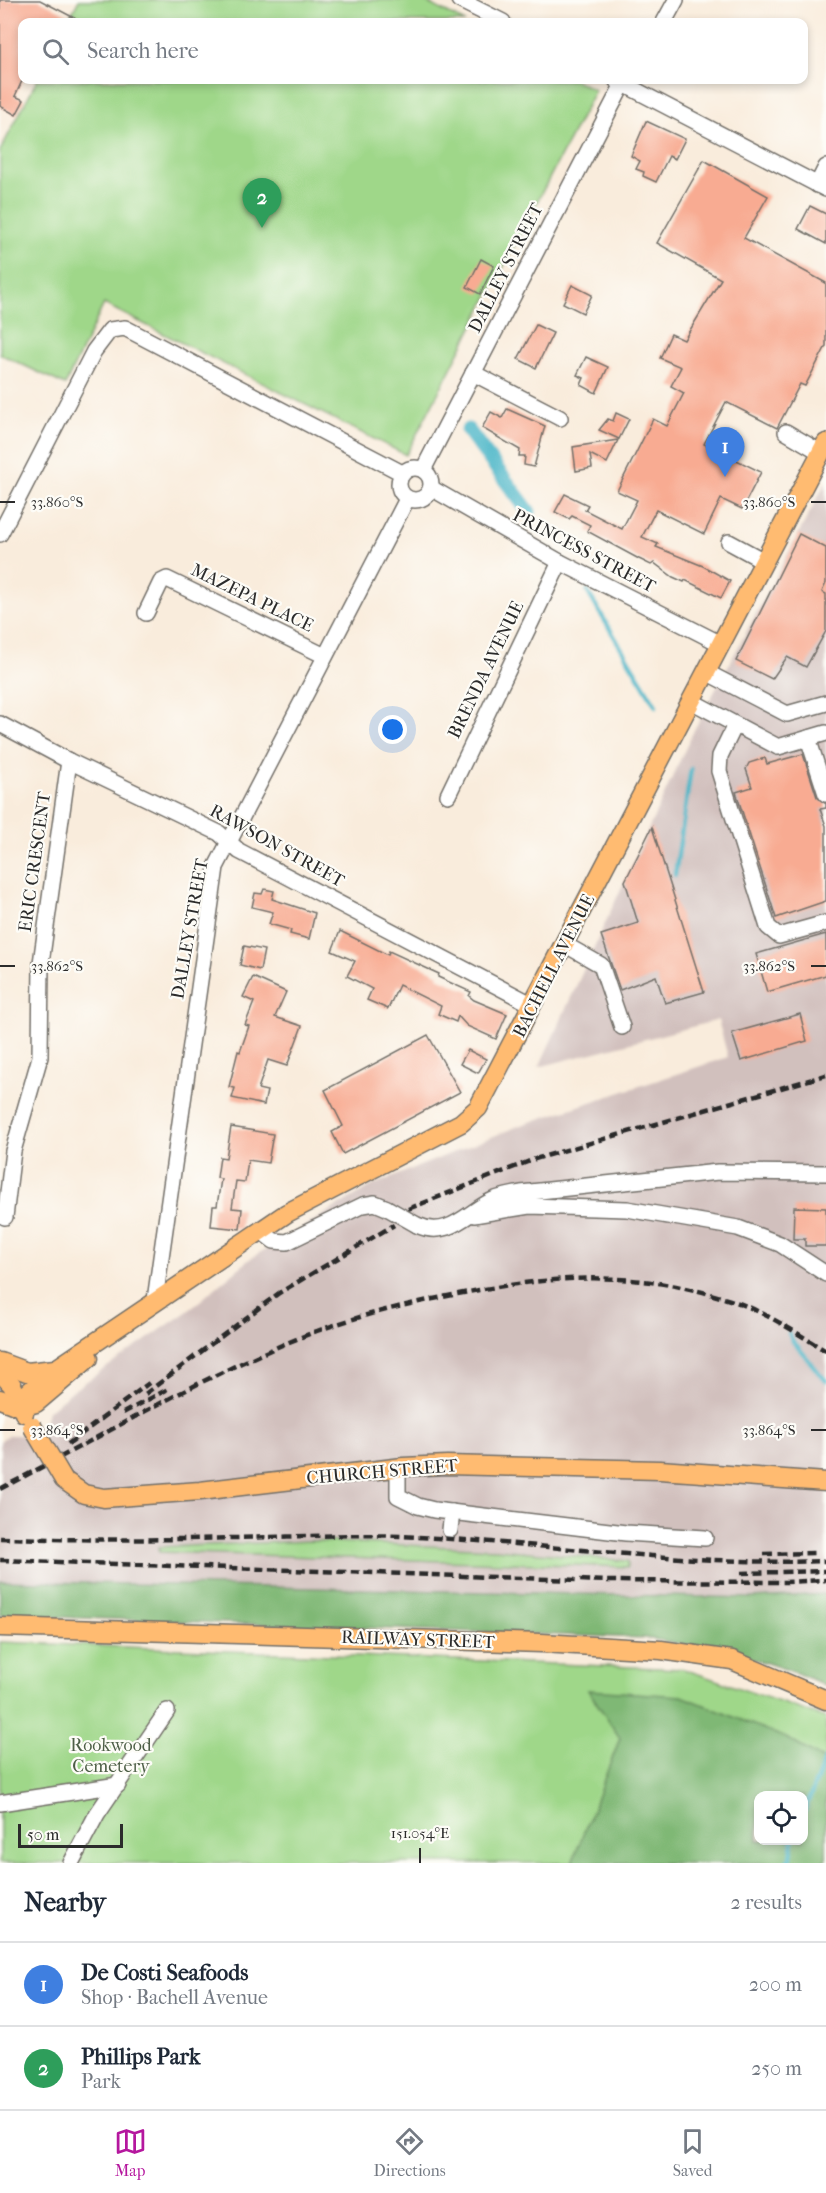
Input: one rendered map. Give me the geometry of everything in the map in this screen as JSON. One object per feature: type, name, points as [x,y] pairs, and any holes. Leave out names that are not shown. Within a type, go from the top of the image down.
[{"type":"main road","name":"BACHELL AVENUE","points":[[20,1407],[32,1389],[56,1369],[260,1230],[314,1197],[470,1116],[485,1099],[823,448]]},
{"type":"main road","name":"BACHELL AVENUE","points":[[20,1407],[36,1403],[72,1374],[114,1331]]},
{"type":"main road","points":[[0,1362],[27,1372],[56,1369]]},
{"type":"main road","name":"CHURCH STREET","points":[[0,1372],[16,1393],[20,1407],[64,1480],[84,1494],[115,1498],[200,1491],[398,1468],[447,1465],[660,1470],[826,1482]]},
{"type":"main road","points":[[0,1399],[20,1407]]},
{"type":"main road","name":"RAILWAY STREET","points":[[0,1627],[542,1643],[661,1650],[732,1660],[826,1700]]},
{"type":"street","points":[[459,0],[495,18]]},
{"type":"street","points":[[666,18],[676,0]]},
{"type":"street","name":"DALLEY STREET","points":[[423,470],[624,84]]},
{"type":"street","points":[[627,84],[821,187],[826,167]]},
{"type":"street","points":[[0,534],[94,351],[110,330],[125,328],[402,473]]},
{"type":"street","points":[[473,373],[560,418]]},
{"type":"street","points":[[786,432],[823,448]]},
{"type":"street","points":[[412,468],[423,470],[430,478],[431,488],[421,499],[407,498],[399,487],[402,473],[412,468]]},
{"type":"street","name":"PRINCESS STREET","points":[[431,488],[560,562],[721,644]]},
{"type":"street","name":"DALLEY STREET","points":[[155,1300],[216,867],[407,498]]},
{"type":"street","points":[[729,542],[764,561]]},
{"type":"street","name":"BRENDA AVENUE","points":[[448,795],[560,562]]},
{"type":"street","name":"MAZEPA PLACE","points":[[146,613],[161,582],[167,579],[325,656]]},
{"type":"street","points":[[706,672],[787,714],[826,703]]},
{"type":"street","points":[[691,701],[778,747],[826,733]]},
{"type":"street","name":"RAWSON STREET","points":[[0,724],[69,761],[219,833],[227,843],[533,1005]]},
{"type":"street","points":[[735,725],[720,756],[719,771],[768,927],[779,936],[826,923]]},
{"type":"street","points":[[808,738],[826,794]]},
{"type":"street","name":"ERIC CRESCENT","points":[[4,1216],[13,1151],[40,1057],[40,963],[69,761]]},
{"type":"street","points":[[564,945],[601,965],[622,1027]]},
{"type":"street","points":[[471,1216],[491,1201],[540,1191],[718,1172],[826,1173]]},
{"type":"street","points":[[260,1230],[274,1241],[287,1242],[363,1205],[375,1203],[426,1230],[440,1229],[471,1216],[529,1206],[627,1209],[738,1228],[780,1244],[826,1274]]},
{"type":"street","points":[[398,1468],[398,1496],[418,1506],[626,1533],[705,1538]]},
{"type":"street","points":[[450,1530],[452,1512]]},
{"type":"street","points":[[71,1863],[97,1814],[167,1711]]},
{"type":"street","points":[[0,1803],[118,1785]]},
{"type":"shaded area","points":[[826,482],[826,1594],[752,1598],[0,1582],[0,1441],[10,1435],[23,1435],[45,1422],[48,1411],[71,1392],[188,1311],[251,1258],[373,1185],[521,1125],[728,1057],[718,1020],[539,1067],[693,732]]},
{"type":"green space","points":[[79,0],[422,0],[457,18],[69,18]]},
{"type":"green space","points":[[35,84],[583,84],[595,90],[406,455],[104,304],[65,385],[0,354],[0,151]]},
{"type":"green space","points":[[311,1541],[496,1549],[628,1561],[628,1567],[159,1552],[159,1547]]},
{"type":"green space","points":[[0,1581],[752,1598],[826,1594],[826,1686],[760,1661],[691,1645],[644,1638],[0,1615]]},
{"type":"green space","name":"Rookwood Cemetery","points":[[0,1642],[684,1669],[826,1718],[826,1863],[0,1863]]},
{"type":"green space","points":[[588,1690],[682,1696],[786,1738],[826,1761],[826,1863],[572,1863],[620,1738]]},
{"type":"building","points":[[0,0],[40,0],[74,18],[18,18],[18,84],[21,84],[15,96],[24,100],[16,115],[0,106]]},
{"type":"building","points":[[646,121],[685,139],[675,159],[669,156],[656,182],[643,176],[644,172],[636,169],[640,161],[631,156]]},
{"type":"building","points":[[704,160],[768,196],[744,238],[826,283],[826,346],[805,386],[800,384],[777,428],[726,402],[704,444],[761,472],[742,509],[721,499],[704,534],[656,510],[642,537],[658,544],[656,547],[703,566],[730,581],[721,598],[685,580],[684,582],[673,577],[654,563],[651,565],[587,531],[590,525],[572,516],[569,519],[555,512],[565,494],[588,505],[585,510],[622,529],[637,500],[617,491],[653,419],[667,426],[684,393],[671,386],[681,367],[660,358],[671,334],[684,340],[721,279],[657,243]]},
{"type":"building","points":[[810,206],[826,214],[826,244],[798,229]]},
{"type":"building","points":[[481,259],[494,266],[480,294],[467,287]]},
{"type":"building","points":[[572,285],[592,295],[583,313],[563,303]]},
{"type":"building","points":[[536,325],[553,333],[536,368],[518,359]]},
{"type":"building","points":[[586,357],[608,367],[596,393],[581,385],[584,378],[577,375]]},
{"type":"building","points":[[507,409],[545,426],[534,467],[524,465],[525,456],[519,456],[520,450],[482,428],[491,412],[502,418]]},
{"type":"building","points":[[616,413],[629,419],[619,439],[599,430],[608,419],[613,421]]},
{"type":"building","points":[[618,440],[607,463],[590,454],[592,468],[576,471],[573,447]]},
{"type":"building","points":[[799,534],[826,548],[826,583],[822,592],[826,594],[826,631],[806,667],[787,657],[772,679],[736,661]]},
{"type":"building","points":[[803,754],[817,797],[826,804],[826,808],[820,809],[826,826],[826,901],[776,918],[736,792],[752,787],[746,769],[749,763],[765,758],[767,764]]},
{"type":"building","points":[[652,827],[704,992],[665,1003],[656,976],[620,990],[601,935],[638,923],[625,881]]},
{"type":"building","points":[[264,889],[274,891],[272,899],[315,913],[309,939],[290,934],[291,930],[269,924],[273,912],[252,907],[255,893],[262,894]]},
{"type":"building","points":[[340,931],[388,955],[389,951],[439,974],[438,977],[471,992],[469,996],[474,1000],[507,1014],[496,1039],[467,1026],[458,1016],[456,1022],[438,1014],[441,1006],[399,985],[388,1009],[367,1000],[372,989],[347,976],[355,961],[332,951]]},
{"type":"building","points":[[826,934],[826,975],[767,992],[756,954]]},
{"type":"building","points":[[244,946],[264,950],[260,970],[240,965]]},
{"type":"building","points":[[253,977],[286,992],[275,1017],[302,1026],[287,1066],[268,1060],[258,1089],[267,1091],[264,1105],[232,1098],[235,1088],[229,1087],[238,1051],[240,1052],[249,1026],[245,1025],[254,1002],[243,997]]},
{"type":"building","points":[[800,1014],[807,1041],[741,1061],[732,1033]]},
{"type":"building","points":[[428,1035],[460,1092],[343,1154],[332,1132],[343,1126],[325,1090]]},
{"type":"building","points":[[468,1050],[486,1059],[478,1073],[460,1064]]},
{"type":"building","points":[[231,1127],[273,1134],[268,1163],[248,1160],[245,1182],[236,1181],[232,1208],[242,1209],[240,1229],[211,1226],[213,1206],[217,1206],[221,1179],[217,1178],[220,1157],[226,1158]]},
{"type":"building","points":[[794,1207],[826,1208],[826,1246],[805,1246],[805,1239],[793,1239]]},
{"type":"waterway","points":[[468,430],[529,512]]},
{"type":"waterway","points":[[587,591],[656,706]]},
{"type":"waterway","points":[[675,875],[691,769]]},
{"type":"waterway","points":[[789,1333],[792,1340],[826,1381]]},
{"type":"waterway","points":[[808,1802],[826,1757]]},
{"type":"waterway","points":[[786,1863],[791,1857],[792,1845]]},
{"type":"railway","points":[[408,1209],[535,1159],[826,1075]]},
{"type":"railway","points":[[145,1394],[279,1293],[394,1225]]},
{"type":"railway","points":[[0,1489],[156,1405],[276,1348],[317,1331],[377,1312],[479,1290],[544,1281],[605,1278],[667,1284],[730,1300],[755,1310],[826,1351]]},
{"type":"railway","points":[[68,1444],[149,1383]]},
{"type":"railway","points":[[123,1413],[168,1389]]},
{"type":"railway","points":[[0,1538],[203,1539],[395,1536],[724,1560],[826,1561]]},
{"type":"railway","points":[[764,1554],[815,1553]]},
{"type":"railway","points":[[0,1560],[607,1581],[786,1582],[826,1580]]},
{"type":"railway","points":[[741,1573],[826,1571]]},
{"type":"place","name":"Phillips Park","points":[[262,228]]},
{"type":"place","name":"De Costi Seafoods","points":[[725,477]]}]
